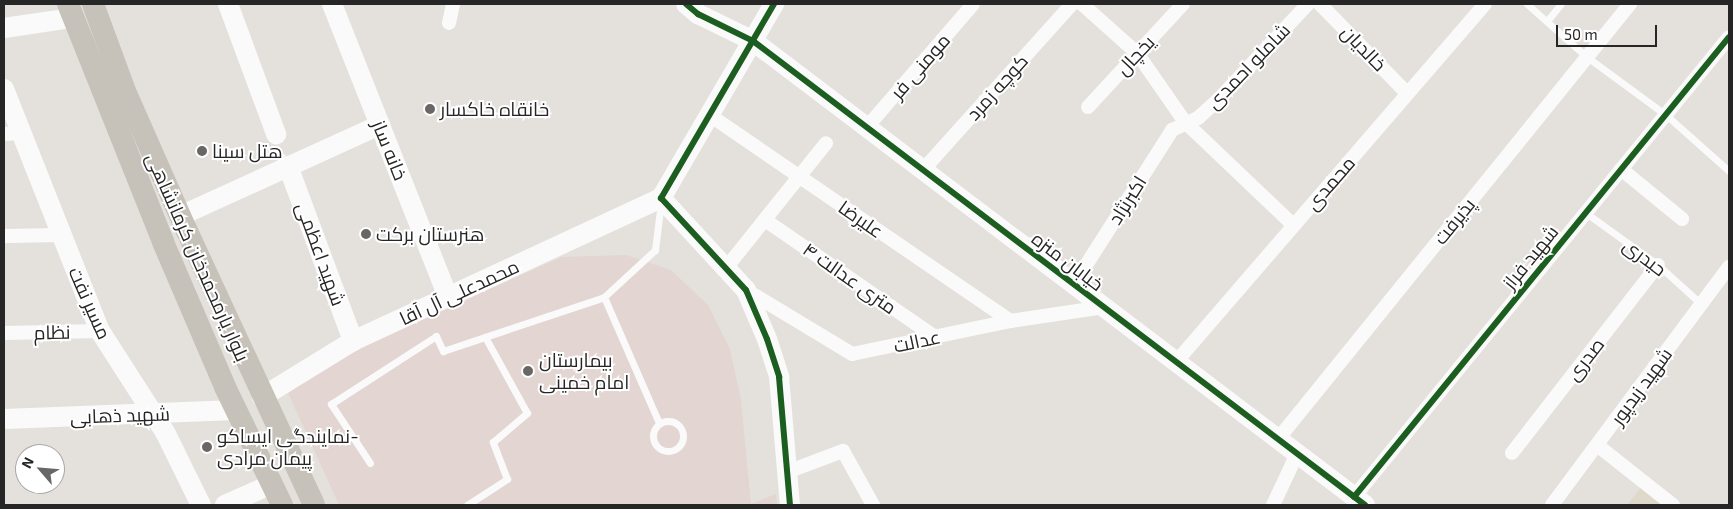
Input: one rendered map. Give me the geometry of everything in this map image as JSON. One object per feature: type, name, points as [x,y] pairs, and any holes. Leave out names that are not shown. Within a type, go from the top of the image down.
[{"type":"main road","name":"بلوار یارمحمدخان کرمانشاهی","points":[[93,4],[125,91],[180,216],[262,397],[314,505]]},
{"type":"main road","name":"بلوار یارمحمدخان کرمانشاهی","points":[[70,11],[162,242],[236,410],[282,505]]},
{"type":"street","points":[[228,4],[276,134]]},
{"type":"street","name":"خانه ساز","points":[[332,4],[448,297]]},
{"type":"street","points":[[449,23],[453,4]]},
{"type":"street","name":"خیابان منزه","points":[[686,4],[698,14],[753,41],[1360,501]]},
{"type":"street","points":[[774,4],[662,198],[746,290],[767,339],[779,377],[790,505]]},
{"type":"street","name":"مومنی فر","points":[[867,127],[973,4]]},
{"type":"street","name":"کوچه زمرد","points":[[923,170],[1072,4]]},
{"type":"street","points":[[1082,4],[1136,53],[1185,122],[1293,226]]},
{"type":"street","name":"یخچال","points":[[1088,106],[1183,4]]},
{"type":"street","name":"شاملو احمدی","points":[[1185,122],[1198,118],[1219,99],[1308,4]]},
{"type":"street","name":"خالدیان","points":[[1320,4],[1407,93]]},
{"type":"street","name":"محمدی","points":[[1176,362],[1484,4]]},
{"type":"street","name":"پذیرفت","points":[[1278,439],[1630,4]]},
{"type":"street","points":[[4,28],[70,11]]},
{"type":"street","name":"شهید فراز","points":[[1360,501],[1586,213],[1729,37]]},
{"type":"street","name":"مسیر نفت","points":[[4,89],[12,133],[61,235],[100,332],[154,415],[201,505]]},
{"type":"street","name":"علیرضا","points":[[711,116],[1010,321]]},
{"type":"street","name":"اکبرنژاد","points":[[1074,284],[1172,130],[1185,122]]},
{"type":"street","points":[[180,216],[380,125]]},
{"type":"street","points":[[726,268],[826,143]]},
{"type":"street","name":"شهید اعظمی","points":[[288,166],[353,341]]},
{"type":"street","points":[[1621,169],[1682,219]]},
{"type":"street","name":"محمدعلی آل آقا","points":[[262,397],[353,341],[662,198]]},
{"type":"street","name":"۴ متری عدالت","points":[[765,220],[935,337]]},
{"type":"street","points":[[4,236],[61,235]]},
{"type":"street","name":"صدری","points":[[1512,453],[1658,265]]},
{"type":"street","name":"شهید زیدپور","points":[[1552,505],[1729,267]]},
{"type":"street","name":"عدالت","points":[[746,290],[852,354],[1010,321],[1104,307]]},
{"type":"street","name":"نظام","points":[[4,333],[100,332]]},
{"type":"street","name":"شهید ذهابی","points":[[4,419],[154,415],[236,410]]},
{"type":"street","points":[[1597,445],[1673,505]]},
{"type":"street","points":[[787,472],[843,451],[873,505]]},
{"type":"street","points":[[1273,505],[1297,454]]},
{"type":"street","points":[[225,505],[272,484]]},
{"type":"lane","points":[[1526,4],[1587,57],[1666,115],[1729,171]]},
{"type":"lane","points":[[1547,21],[1561,4]]},
{"type":"lane","points":[[370,463],[331,404],[436,336],[443,351],[604,297],[655,250],[662,198]]},
{"type":"lane","name":"حیدری","points":[[1586,213],[1658,265],[1701,304]]},
{"type":"lane","points":[[604,297],[659,423]]},
{"type":"lane","points":[[467,505],[508,479],[493,442],[527,413],[486,336]]},
{"type":"lane","points":[[669,420],[679,425],[683,434],[676,448],[661,450],[654,442],[653,432],[659,423],[669,420]]},
{"type":"shaded area","name":"بیمارستان امام خمینی","points":[[626,255],[671,270],[708,305],[730,349],[741,400],[751,504],[776,494],[777,505],[339,505],[288,393],[357,347],[562,257]]},
{"type":"shaded area","points":[[1641,487],[1664,505],[1627,505]]},
{"type":"cycle path","points":[[686,4],[698,14],[753,41],[1365,505]]},
{"type":"cycle path","points":[[774,4],[661,198],[746,290],[767,339],[779,377],[790,505]]},
{"type":"cycle path","points":[[1354,497],[1729,37]]},
{"type":"place","name":"خانقاه خاکسار","points":[[430,109]]},
{"type":"place","name":"هتل سینا","points":[[202,151]]},
{"type":"place","name":"هنرستان برکت","points":[[366,234]]},
{"type":"place","name":"بیمارستان امام خمینی","points":[[528,371]]},
{"type":"place","name":"نمایندگی ایساکو- پیمان مرادی","points":[[207,447]]}]
